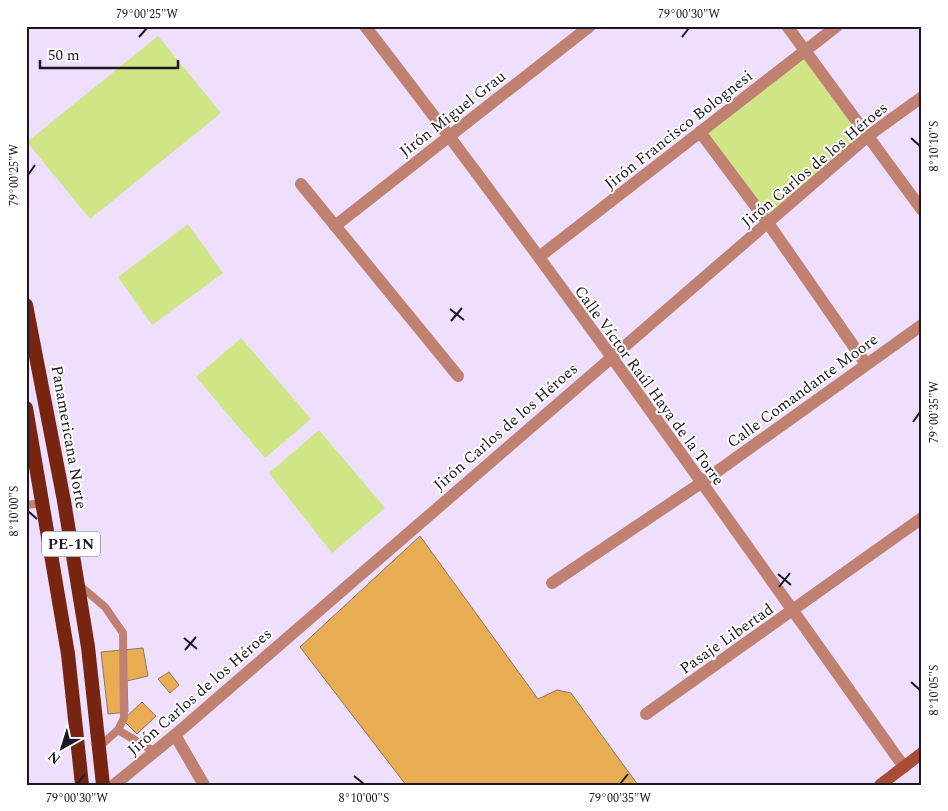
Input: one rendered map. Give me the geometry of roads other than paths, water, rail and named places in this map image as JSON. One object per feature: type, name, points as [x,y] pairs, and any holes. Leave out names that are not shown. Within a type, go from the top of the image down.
[{"type":"highway","name":"Panamericana Norte","points":[[26,305],[78,584],[100,746],[103,785]]},
{"type":"highway","name":"PE-1N","points":[[26,408],[44,503],[68,654],[82,785]]},
{"type":"main road","points":[[880,785],[922,753]]},
{"type":"street","name":"Calle Víctor Raúl Haya de la Torre","points":[[365,26],[449,135],[539,257],[904,767]]},
{"type":"street","points":[[787,26],[922,210]]},
{"type":"street","name":"Jirón Francisco Bolognesi","points":[[539,257],[837,26]]},
{"type":"street","name":"Jirón Miguel Grau","points":[[335,226],[586,28]]},
{"type":"street","name":"Jirón Carlos de los Héroes","points":[[114,785],[175,735],[610,357],[868,136],[922,98]]},
{"type":"street","points":[[700,132],[768,223],[866,364]]},
{"type":"street","points":[[301,184],[458,376]]},
{"type":"street","name":"Calle Comandante Moore","points":[[552,583],[701,483],[922,325]]},
{"type":"street","name":"Pasaje Libertad","points":[[646,714],[922,518]]},
{"type":"street","points":[[175,735],[204,785]]},
{"type":"lane","points":[[26,505],[44,503]]},
{"type":"lane","points":[[78,584],[105,607],[123,633],[124,718],[118,730],[100,746]]},
{"type":"lane","points":[[118,730],[155,752]]}]
